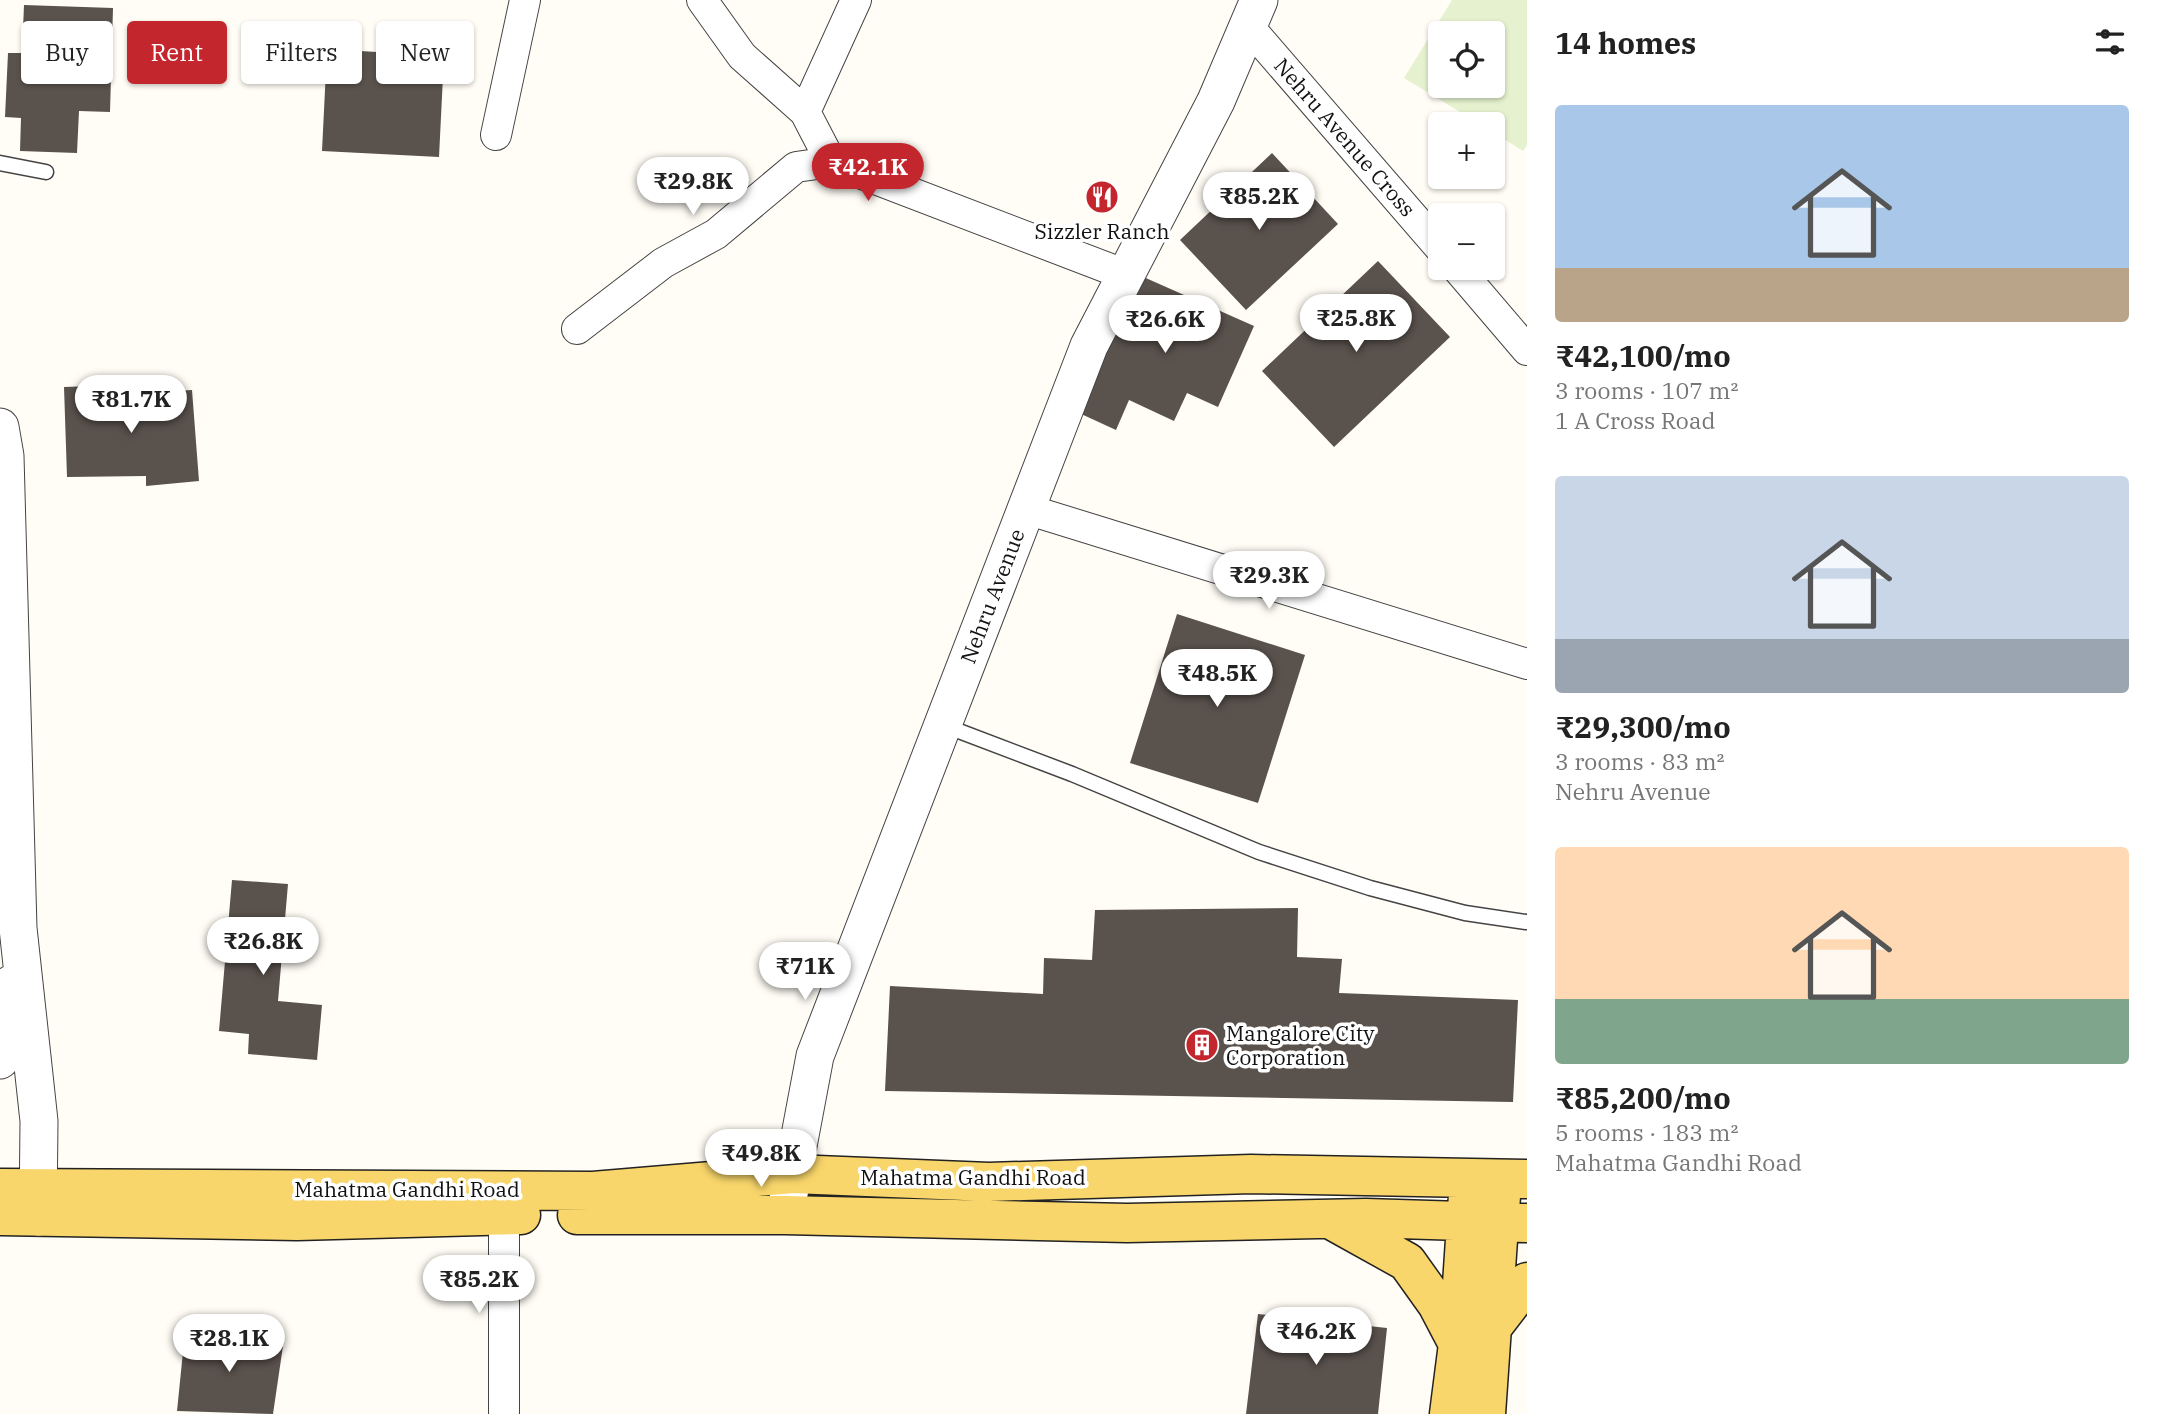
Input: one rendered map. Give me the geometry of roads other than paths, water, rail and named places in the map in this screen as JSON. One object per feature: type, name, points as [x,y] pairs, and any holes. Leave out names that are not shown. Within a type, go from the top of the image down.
[{"type":"main road","name":"Mahatma Gandhi Road","points":[[0,1216],[38,1201],[593,1191],[793,1174],[989,1182],[1251,1174],[1499,1179]]},
{"type":"main road","points":[[1486,1414],[1494,1325],[1499,1179]]},
{"type":"main road","name":"Mahatma Gandhi Road","points":[[0,1188],[38,1201],[297,1221],[504,1216],[785,1215],[1128,1223],[1328,1219],[1498,1222]]},
{"type":"main road","points":[[1328,1219],[1360,1233],[1407,1262],[1437,1304],[1458,1344]]},
{"type":"main road","points":[[1449,1414],[1458,1344],[1498,1222]]},
{"type":"main road","points":[[1494,1325],[1527,1282]]},
{"type":"street","points":[[496,135],[525,0]]},
{"type":"street","points":[[702,0],[742,56],[805,113],[831,162]]},
{"type":"street","points":[[805,113],[856,0]]},
{"type":"street","name":"Nehru Avenue Cross","points":[[1254,13],[1428,233]]},
{"type":"street","name":"Nehru Avenue","points":[[785,1215],[815,1056],[1089,346],[1216,101],[1254,13]]},
{"type":"street","points":[[577,329],[663,263],[716,234],[796,167],[831,162],[1126,275]]},
{"type":"street","points":[[1467,280],[1527,350]]},
{"type":"street","points":[[0,427],[6,470],[19,928],[39,1121],[38,1201]]},
{"type":"street","points":[[1026,509],[1527,664]]},
{"type":"street","points":[[0,1060],[19,928]]},
{"type":"street","points":[[504,1216],[504,1414]]},
{"type":"lane","points":[[0,163],[46,172]]},
{"type":"lane","points":[[943,724],[1259,852],[1370,888],[1465,913],[1525,922]]},
{"type":"place","name":"Sizzler Ranch","points":[[1102,197]]},
{"type":"place","name":"Mangalore City Corporation","points":[[1202,1045]]}]
